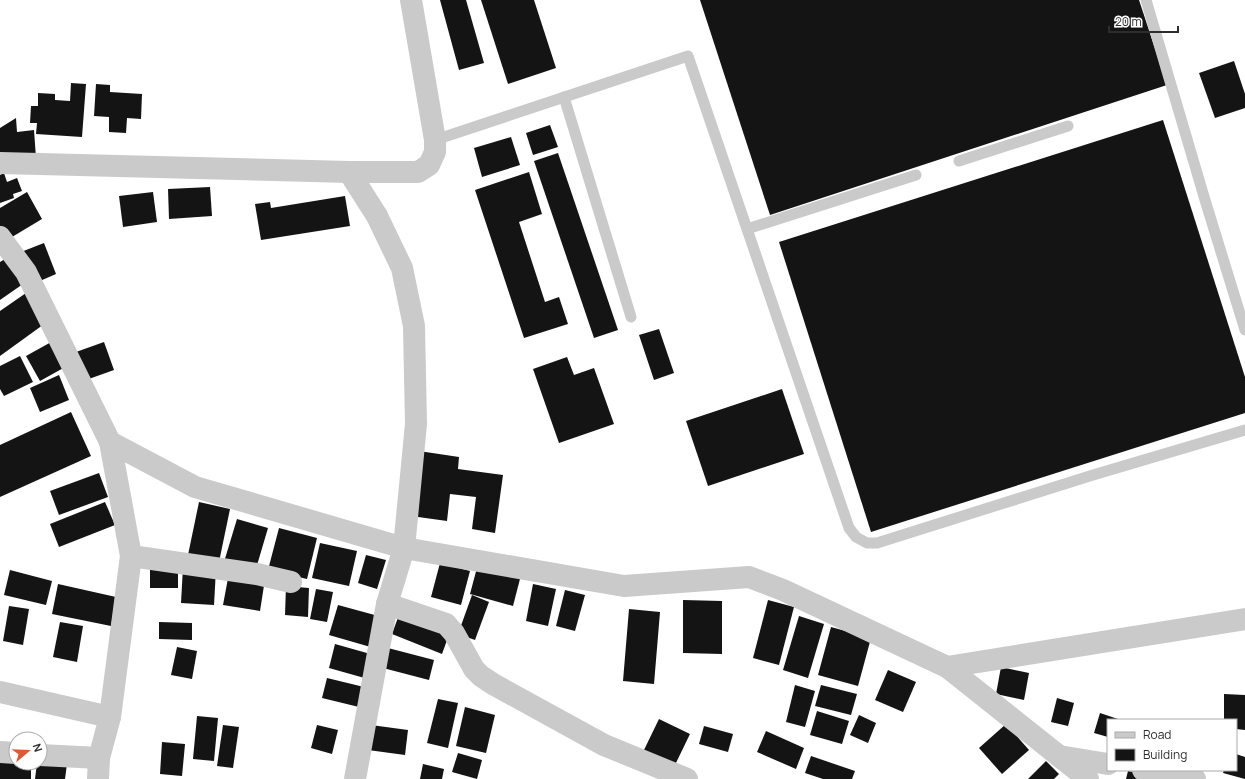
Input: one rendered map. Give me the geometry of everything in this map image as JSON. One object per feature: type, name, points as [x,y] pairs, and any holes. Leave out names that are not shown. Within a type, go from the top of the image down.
[{"type":"street","points":[[0,163],[349,172],[418,172],[429,165],[435,152],[411,0]]},
{"type":"street","points":[[349,172],[377,216],[402,268],[414,326],[416,424],[404,548],[388,604],[355,779]]},
{"type":"street","points":[[0,237],[26,272],[110,442],[130,556],[110,717],[98,769],[48,757]]},
{"type":"street","points":[[110,442],[195,487],[404,548],[624,586],[749,578],[783,590],[947,667],[1088,779]]},
{"type":"street","points":[[130,556],[258,574],[291,582]]},
{"type":"street","points":[[388,604],[446,624],[454,633],[474,669],[493,684],[604,745],[687,779]]},
{"type":"street","points":[[947,667],[1245,618]]},
{"type":"street","points":[[0,692],[110,717]]},
{"type":"street","points":[[1059,756],[1107,764]]},
{"type":"street","points":[[1149,771],[1195,779]]},
{"type":"lane","points":[[1146,0],[1245,330]]},
{"type":"lane","points":[[434,140],[688,56],[849,528],[856,537],[867,543],[877,543],[1093,475],[1245,430]]},
{"type":"lane","points":[[564,97],[631,317]]},
{"type":"lane","points":[[959,161],[1068,126]]},
{"type":"lane","points":[[747,230],[916,175]]},
{"type":"building","points":[[440,0],[466,0],[484,63],[459,70]]},
{"type":"building","points":[[481,0],[534,0],[556,68],[508,84]]},
{"type":"building","points":[[700,0],[1139,0],[1167,85],[770,215]]},
{"type":"building","points":[[1234,61],[1245,94],[1245,108],[1215,118],[1199,73]]},
{"type":"building","points":[[71,83],[86,84],[82,137],[36,134],[37,123],[30,123],[31,106],[38,106],[38,93],[55,94],[55,100],[70,101]]},
{"type":"building","points":[[96,84],[110,85],[110,92],[142,94],[141,119],[127,118],[126,133],[109,132],[109,117],[94,116]]},
{"type":"building","points":[[16,118],[17,132],[34,130],[36,158],[0,160],[0,128]]},
{"type":"building","points":[[1163,120],[1245,377],[1245,413],[871,532],[779,242]]},
{"type":"building","points":[[550,125],[558,147],[533,155],[526,133]]},
{"type":"building","points":[[511,137],[520,165],[482,177],[474,148]]},
{"type":"building","points":[[558,153],[618,330],[594,338],[534,161]]},
{"type":"building","points":[[529,172],[542,214],[519,222],[545,302],[559,297],[568,324],[524,338],[475,190]]},
{"type":"building","points":[[4,173],[7,182],[17,178],[22,191],[13,194],[14,198],[0,203],[0,175]]},
{"type":"building","points":[[210,187],[212,216],[169,219],[168,189]]},
{"type":"building","points":[[27,192],[42,219],[7,240],[0,228],[0,208]]},
{"type":"building","points":[[153,192],[157,222],[123,227],[119,196]]},
{"type":"building","points":[[345,196],[350,226],[261,240],[255,204],[270,202],[271,208]]},
{"type":"building","points":[[44,243],[56,274],[33,284],[21,252]]},
{"type":"building","points":[[5,259],[23,284],[0,300],[0,262]]},
{"type":"building","points":[[26,293],[47,322],[0,356],[0,311]]},
{"type":"building","points":[[659,329],[674,373],[654,380],[639,335]]},
{"type":"building","points":[[53,341],[67,366],[40,381],[26,356]]},
{"type":"building","points":[[104,342],[114,370],[86,380],[76,352]]},
{"type":"building","points":[[20,356],[33,382],[4,396],[0,389],[0,366]]},
{"type":"building","points":[[567,357],[574,375],[594,368],[614,424],[559,443],[533,369]]},
{"type":"building","points":[[59,375],[69,400],[40,412],[30,388]]},
{"type":"building","points":[[782,389],[804,454],[708,486],[686,421]]},
{"type":"building","points":[[71,412],[91,456],[0,497],[0,445]]},
{"type":"building","points":[[419,451],[459,457],[458,469],[503,475],[495,533],[472,529],[476,497],[450,494],[447,521],[411,516]]},
{"type":"building","points":[[99,473],[108,497],[59,515],[50,491]]},
{"type":"building","points":[[105,502],[115,525],[59,547],[50,524]]},
{"type":"building","points":[[199,502],[230,509],[219,562],[188,555]]},
{"type":"building","points":[[237,519],[268,528],[255,572],[224,562]]},
{"type":"building","points":[[279,528],[317,538],[307,579],[268,570]]},
{"type":"building","points":[[320,543],[357,551],[349,586],[312,578]]},
{"type":"building","points":[[366,555],[386,560],[377,589],[358,583]]},
{"type":"building","points":[[440,563],[470,571],[461,605],[431,597]]},
{"type":"building","points":[[478,564],[521,575],[513,606],[470,594]]},
{"type":"building","points":[[150,565],[178,565],[178,588],[150,588]]},
{"type":"building","points":[[183,567],[216,569],[214,605],[181,603]]},
{"type":"building","points":[[10,570],[52,581],[46,605],[4,595]]},
{"type":"building","points":[[229,573],[265,579],[260,611],[223,605]]},
{"type":"building","points":[[58,584],[116,597],[111,626],[52,614]]},
{"type":"building","points":[[533,584],[556,589],[548,626],[526,621]]},
{"type":"building","points":[[286,586],[309,588],[308,617],[285,615]]},
{"type":"building","points":[[316,589],[333,592],[327,622],[310,619]]},
{"type":"building","points":[[565,590],[585,595],[575,631],[556,626]]},
{"type":"building","points":[[472,595],[489,602],[475,640],[458,634]]},
{"type":"building","points":[[683,600],[722,601],[722,654],[683,653]]},
{"type":"building","points":[[768,600],[794,607],[779,665],[753,658]]},
{"type":"building","points":[[338,605],[382,617],[374,648],[329,635]]},
{"type":"building","points":[[9,606],[29,609],[23,645],[3,641]]},
{"type":"building","points":[[629,609],[660,612],[654,684],[623,681]]},
{"type":"building","points":[[400,612],[450,632],[442,654],[392,634]]},
{"type":"building","points":[[799,616],[824,624],[808,678],[783,670]]},
{"type":"building","points":[[60,622],[83,626],[77,662],[53,657]]},
{"type":"building","points":[[159,622],[192,623],[192,640],[159,639]]},
{"type":"building","points":[[831,627],[871,638],[858,686],[818,675]]},
{"type":"building","points":[[335,644],[374,655],[368,679],[329,668]]},
{"type":"building","points":[[177,647],[197,651],[192,679],[171,675]]},
{"type":"building","points":[[388,648],[434,660],[429,680],[383,668]]},
{"type":"building","points":[[1001,667],[1029,673],[1024,700],[996,694]]},
{"type":"building","points":[[888,670],[916,682],[903,712],[875,700]]},
{"type":"building","points":[[327,678],[364,687],[359,707],[322,698]]},
{"type":"building","points":[[795,685],[815,691],[805,727],[786,722]]},
{"type":"building","points":[[821,685],[857,694],[851,715],[815,706]]},
{"type":"building","points":[[1224,694],[1245,695],[1245,730],[1237,729],[1237,719],[1224,719]]},
{"type":"building","points":[[1057,698],[1074,703],[1068,726],[1051,722]]},
{"type":"building","points":[[438,699],[458,703],[448,748],[427,743]]},
{"type":"building","points":[[465,707],[495,715],[486,753],[456,746]]},
{"type":"building","points":[[817,711],[849,721],[842,744],[810,735]]},
{"type":"building","points":[[1100,713],[1118,719],[1107,719],[1107,737],[1094,733]]},
{"type":"building","points":[[859,715],[876,723],[868,743],[850,735]]},
{"type":"building","points":[[197,716],[218,718],[214,761],[193,759]]},
{"type":"building","points":[[659,719],[690,734],[674,767],[643,752]]},
{"type":"building","points":[[1006,724],[1029,750],[1002,774],[979,748]]},
{"type":"building","points":[[223,725],[239,727],[233,768],[217,766]]},
{"type":"building","points":[[317,725],[338,730],[332,754],[311,748]]},
{"type":"building","points":[[371,725],[408,730],[405,755],[368,750]]},
{"type":"building","points":[[704,726],[733,734],[728,752],[699,744]]},
{"type":"building","points":[[766,731],[804,748],[796,769],[757,752]]},
{"type":"building","points":[[162,742],[185,744],[182,776],[160,774]]},
{"type":"building","points":[[458,753],[482,760],[477,779],[452,772]]},
{"type":"building","points":[[0,754],[8,758],[8,771],[31,771],[31,779],[0,779]]},
{"type":"building","points":[[1237,754],[1245,757],[1245,779],[1223,773],[1224,771],[1237,771]]},
{"type":"building","points":[[811,756],[855,771],[852,779],[823,779],[805,773]]},
{"type":"building","points":[[1046,761],[1059,774],[1054,779],[1028,779]]},
{"type":"building","points":[[48,763],[67,764],[65,779],[35,779],[36,771],[48,771]]},
{"type":"building","points":[[423,764],[444,769],[442,779],[420,779]]},
{"type":"building","points":[[1128,771],[1163,778],[1163,779],[1126,779]]}]
